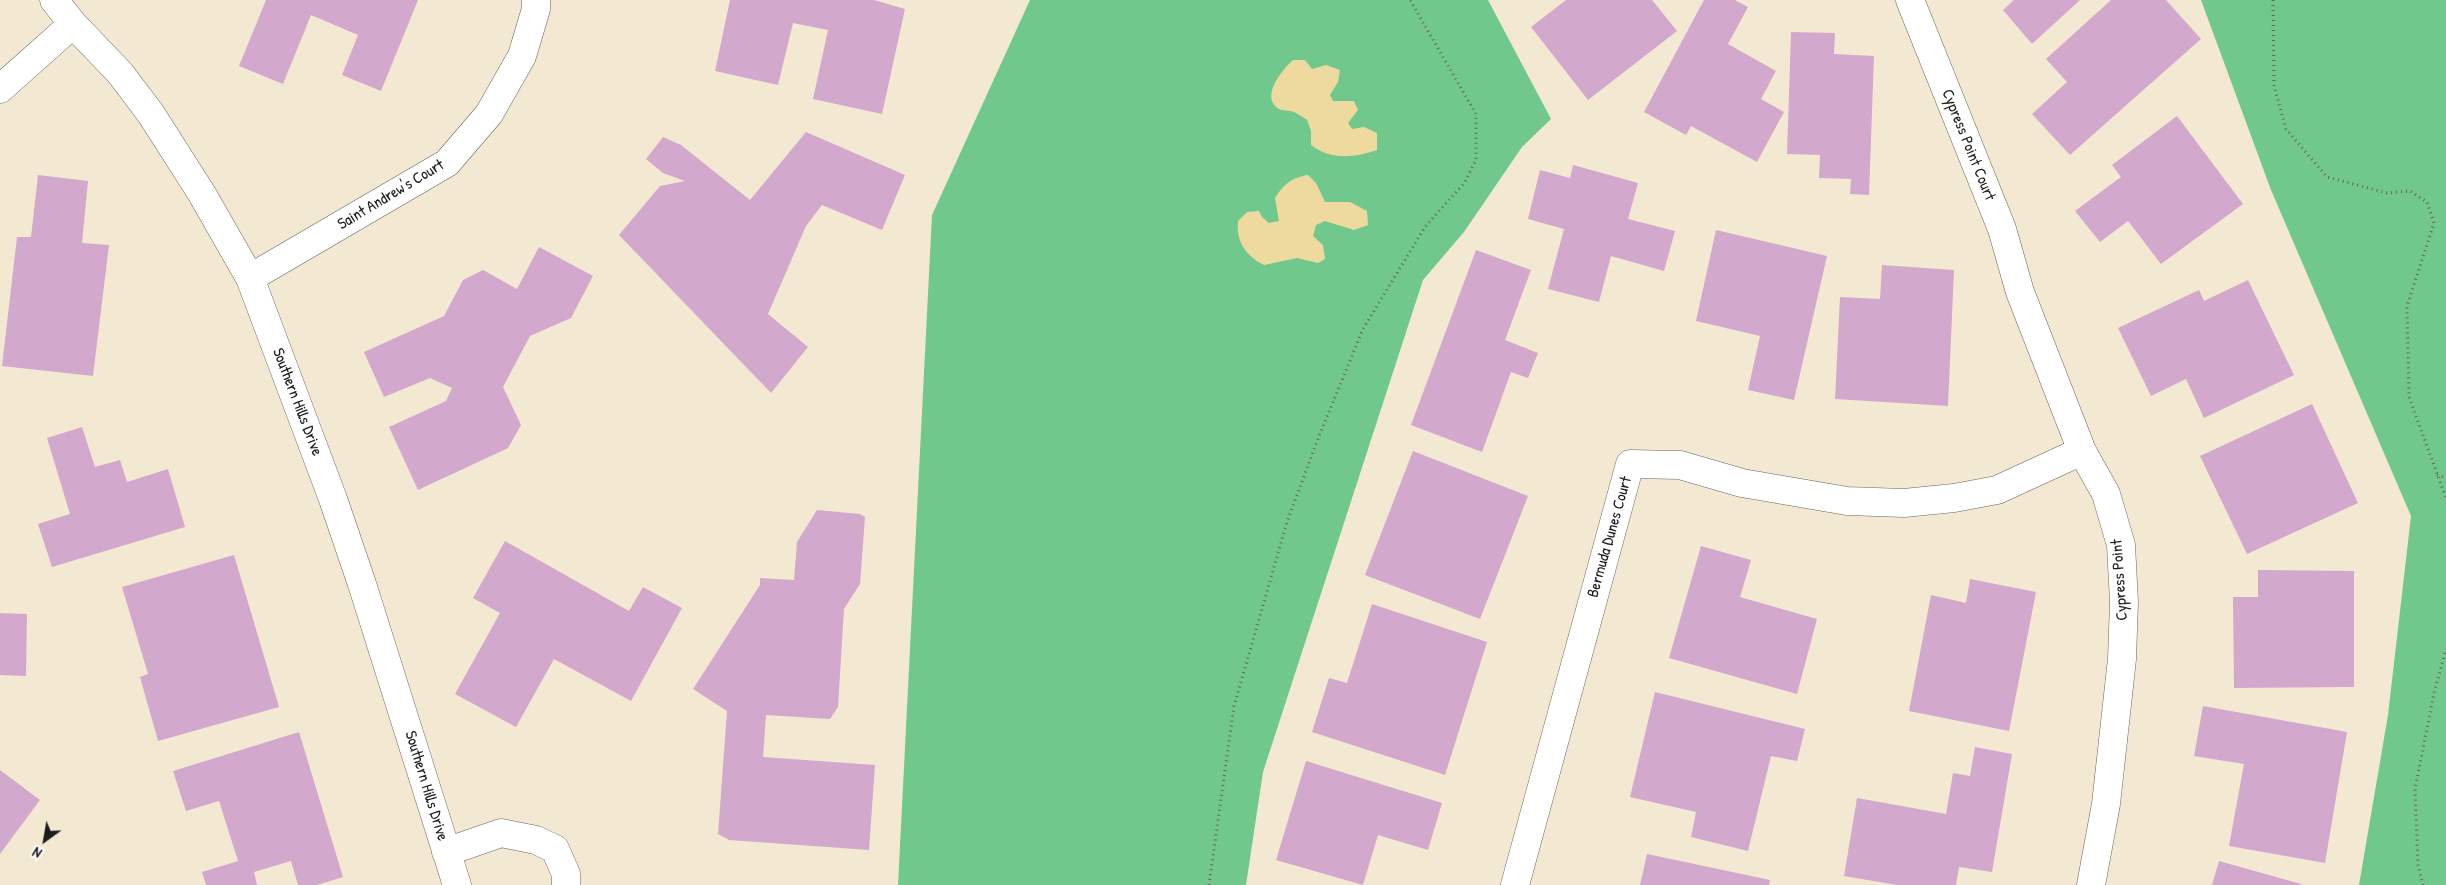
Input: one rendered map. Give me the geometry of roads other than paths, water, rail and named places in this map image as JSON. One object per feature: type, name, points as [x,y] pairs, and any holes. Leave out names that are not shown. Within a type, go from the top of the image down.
[{"type":"street","name":"Southern Hills Drive","points":[[54,0],[73,24],[120,73],[151,114],[202,194],[250,278],[330,489],[418,758],[457,885]]},
{"type":"street","name":"Saint Andrew's Court","points":[[250,278],[448,163],[489,114],[522,56],[536,9],[536,0]]},
{"type":"street","name":"Cypress Point Court","points":[[1910,0],[2002,229],[2020,292]]},
{"type":"street","points":[[0,89],[73,24]]},
{"type":"street","name":"Cypress Point","points":[[2020,292],[2082,451],[2106,494],[2121,545],[2124,602],[2122,659],[2106,804],[2091,885]]},
{"type":"street","name":"Bermuda Dunes Court","points":[[1515,885],[1630,464],[1680,465],[1742,483],[1847,501],[1904,503],[1954,498],[1997,490],[2082,451]]},
{"type":"street","name":"Southern Hills Drive","points":[[446,852],[500,833],[536,840],[555,849],[566,874],[566,885]]}]
